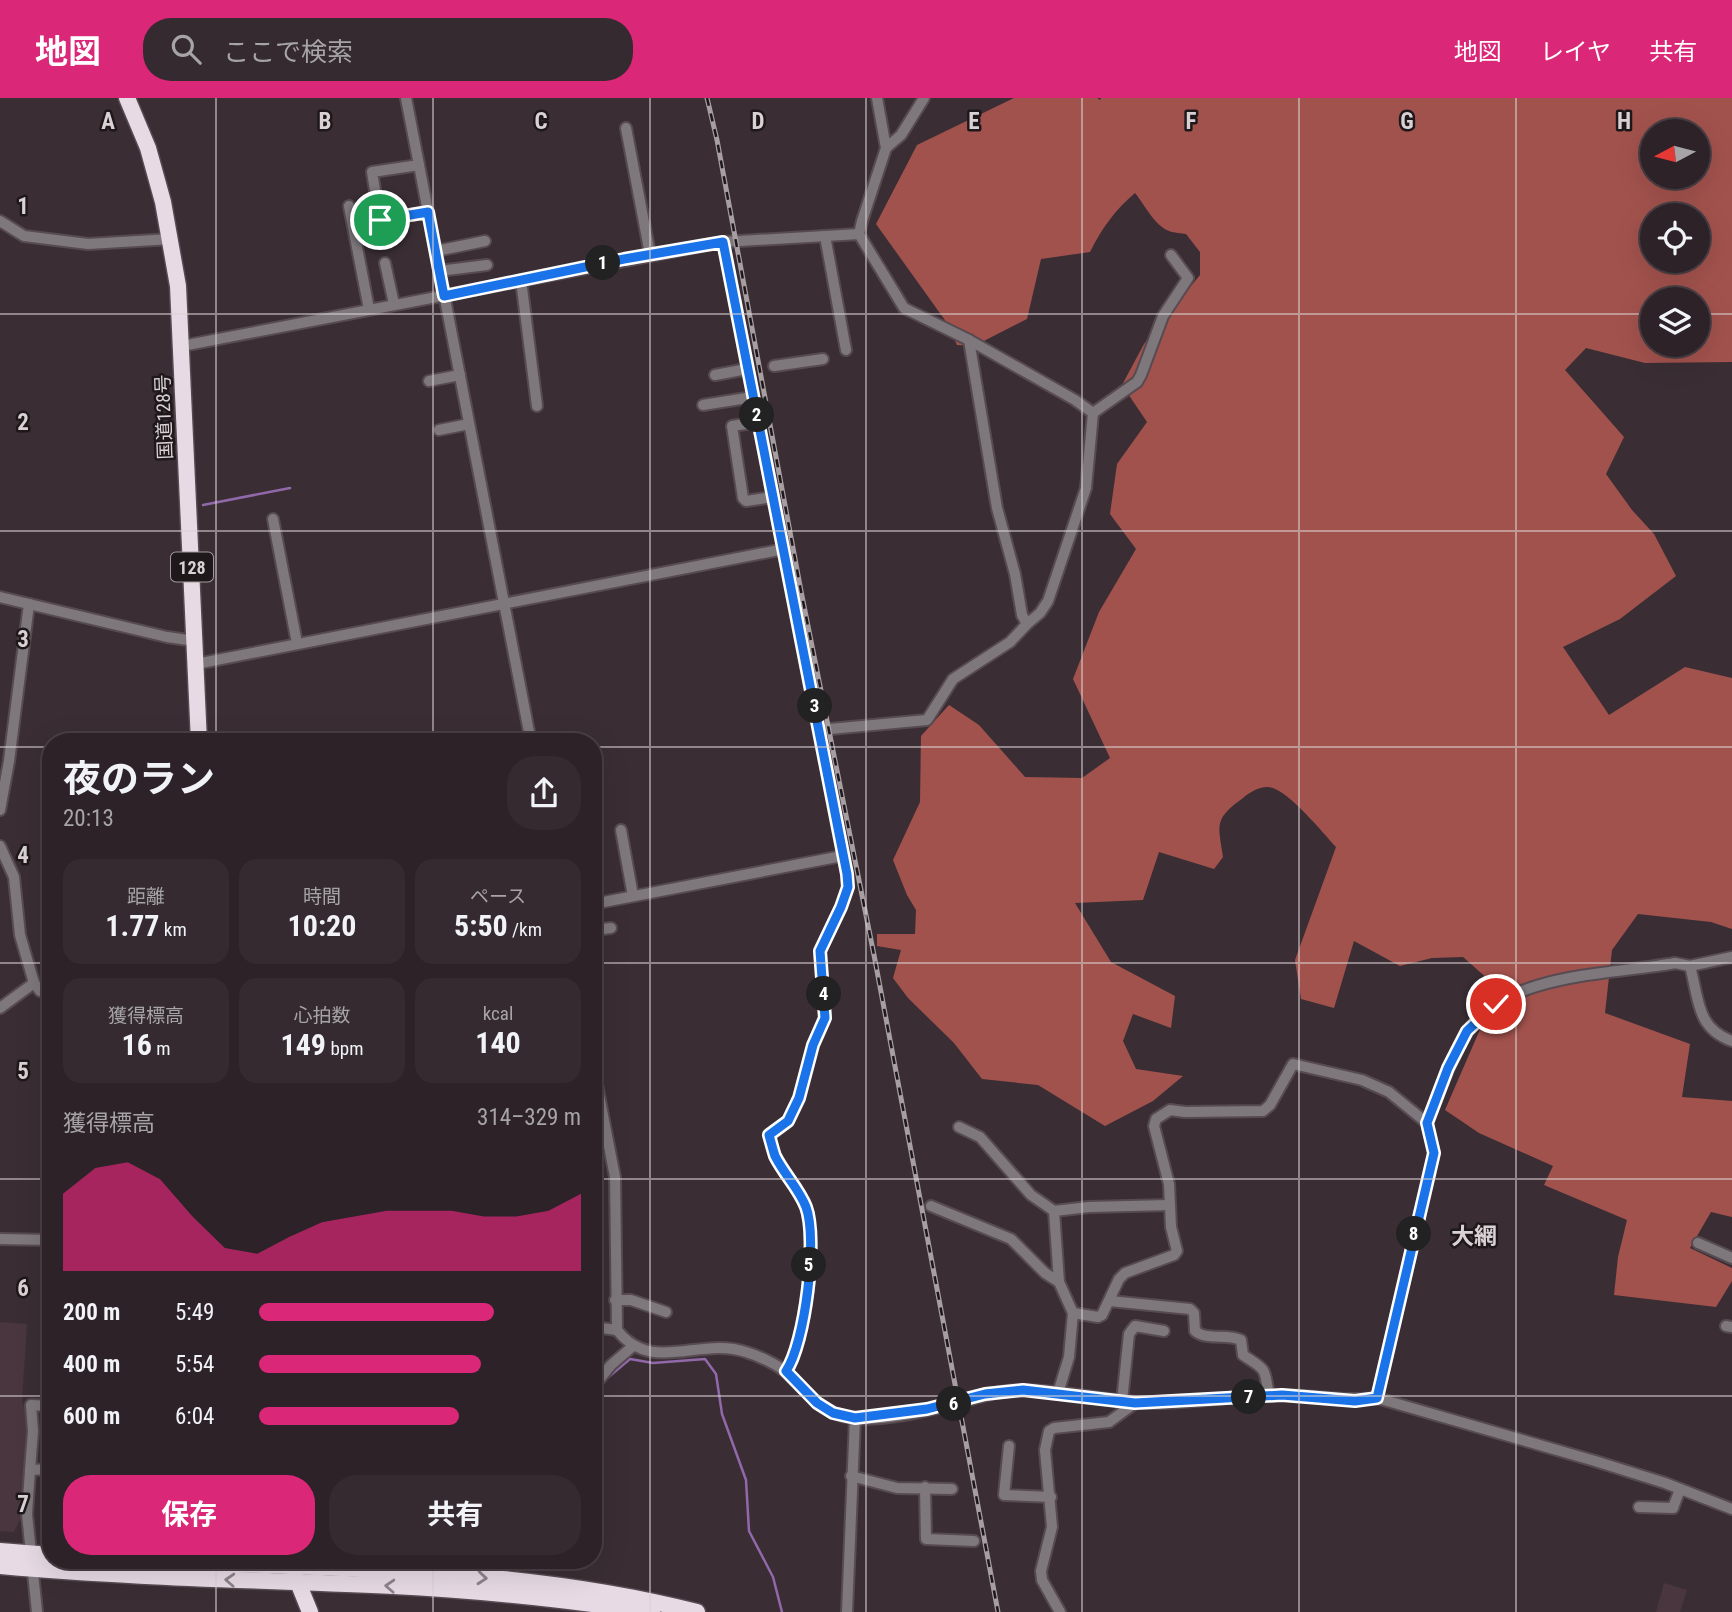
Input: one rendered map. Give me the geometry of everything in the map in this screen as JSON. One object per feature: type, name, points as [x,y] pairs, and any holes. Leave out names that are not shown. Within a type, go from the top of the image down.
[{"type":"highway","name":"国道128号","points":[[127,98],[148,148],[163,202],[178,286],[199,733]]},
{"type":"highway","points":[[0,1551],[33,1562],[42,1558]]},
{"type":"highway","points":[[0,1566],[42,1563]]},
{"type":"highway","points":[[121,1569],[298,1583],[462,1591],[652,1612]]},
{"type":"highway","points":[[293,1569],[310,1612]]},
{"type":"highway","points":[[370,1569],[588,1588],[698,1612]]},
{"type":"street","points":[[406,98],[529,733]]},
{"type":"street","points":[[877,98],[886,148],[859,234],[904,308],[969,340],[1093,413]]},
{"type":"street","points":[[886,148],[901,135],[924,98]]},
{"type":"street","points":[[626,128],[650,254]]},
{"type":"street","points":[[419,164],[372,173],[380,220],[428,212]]},
{"type":"street","points":[[349,206],[369,309]]},
{"type":"street","points":[[0,221],[24,236],[88,244],[171,239]]},
{"type":"street","points":[[182,346],[650,254],[723,242],[859,234]]},
{"type":"street","points":[[825,236],[846,350]]},
{"type":"street","points":[[436,251],[485,241]]},
{"type":"street","points":[[723,242],[820,730],[848,887],[820,951],[825,1018],[811,1052],[799,1098],[788,1121],[769,1135],[776,1156],[807,1209],[811,1239],[803,1323],[792,1362],[786,1371]]},
{"type":"street","points":[[820,730],[927,720],[953,679],[1010,642],[1040,613],[1048,601],[1086,488],[1093,413],[1136,382],[1141,375],[1163,316],[1188,278],[1171,255]]},
{"type":"street","points":[[385,263],[394,304]]},
{"type":"street","points":[[439,271],[487,265]]},
{"type":"street","points":[[521,280],[537,406]]},
{"type":"street","points":[[969,340],[997,508],[1012,561],[1022,615],[1027,624]]},
{"type":"street","points":[[774,366],[823,359]]},
{"type":"street","points":[[715,375],[747,369]]},
{"type":"street","points":[[429,381],[460,375]]},
{"type":"street","points":[[703,405],[754,397]]},
{"type":"street","points":[[758,422],[732,426],[743,498],[747,501],[773,497]]},
{"type":"street","points":[[439,430],[469,424]]},
{"type":"street","points":[[273,519],[297,643]]},
{"type":"street","points":[[196,664],[784,550]]},
{"type":"street","points":[[0,597],[167,637],[195,640]]},
{"type":"street","points":[[0,810],[29,604]]},
{"type":"street","points":[[621,830],[633,896]]},
{"type":"street","points":[[0,846],[14,877],[20,934],[34,983],[42,992]]},
{"type":"street","points":[[602,902],[842,856]]},
{"type":"street","points":[[602,929],[611,928]]},
{"type":"street","points":[[1377,1398],[1434,1153],[1427,1123],[1448,1068],[1467,1031],[1483,1014],[1509,996],[1551,982],[1675,963],[1690,966],[1732,957]]},
{"type":"street","points":[[1690,966],[1703,1019],[1709,1028],[1732,1041]]},
{"type":"street","points":[[0,1008],[34,983]]},
{"type":"street","points":[[1073,1313],[1098,1317],[1102,1315],[1119,1279],[1125,1273],[1174,1255],[1177,1251],[1171,1227],[1169,1184],[1154,1126],[1156,1119],[1170,1110],[1263,1111],[1270,1105],[1293,1064],[1373,1084],[1403,1102],[1427,1123]]},
{"type":"street","points":[[602,1110],[615,1177],[617,1330]]},
{"type":"street","points":[[959,1127],[980,1137],[1031,1195],[1054,1211],[1089,1207],[1170,1205]]},
{"type":"street","points":[[931,1206],[1011,1239],[1045,1273],[1059,1282]]},
{"type":"street","points":[[1054,1211],[1059,1282],[1073,1313],[1069,1357],[1058,1393]]},
{"type":"street","points":[[0,1239],[42,1240]]},
{"type":"street","points":[[1698,1243],[1732,1258]]},
{"type":"street","points":[[615,1300],[631,1300],[666,1312]]},
{"type":"street","points":[[1110,1301],[1190,1309],[1194,1313],[1195,1331],[1200,1335],[1236,1337],[1241,1340],[1243,1355],[1257,1362],[1265,1370],[1269,1395]]},
{"type":"street","points":[[1122,1401],[1129,1334],[1135,1326],[1164,1331]]},
{"type":"street","points":[[602,1328],[617,1330],[633,1346],[659,1354],[720,1348],[746,1351],[786,1371],[817,1403],[833,1413],[855,1418],[906,1413],[959,1403],[985,1394],[1023,1390],[1135,1403],[1269,1395],[1355,1401],[1377,1398],[1595,1461],[1732,1509]]},
{"type":"street","points":[[602,1376],[633,1346]]},
{"type":"street","points":[[1060,1612],[1042,1580],[1041,1571],[1052,1527],[1045,1450],[1049,1432],[1054,1428],[1109,1422],[1135,1403]]},
{"type":"street","points":[[37,1612],[27,1514],[33,1431],[31,1405],[42,1406]]},
{"type":"street","points":[[847,1612],[855,1418]]},
{"type":"street","points":[[1009,1446],[1004,1495],[1051,1497]]},
{"type":"street","points":[[30,1470],[42,1469]]},
{"type":"street","points":[[851,1476],[897,1488],[953,1489]]},
{"type":"street","points":[[925,1487],[926,1539],[974,1541]]},
{"type":"street","points":[[1639,1507],[1672,1508],[1680,1489]]},
{"type":"shaded area","points":[[1014,98],[1732,98],[1732,362],[1645,363],[1586,348],[1565,370],[1624,437],[1606,474],[1632,510],[1654,534],[1676,576],[1620,619],[1563,647],[1609,715],[1685,667],[1732,678],[1732,929],[1711,922],[1638,914],[1612,950],[1605,1013],[1690,1044],[1682,1097],[1732,1101],[1732,1217],[1711,1212],[1690,1248],[1732,1268],[1732,1281],[1716,1307],[1614,1295],[1618,1257],[1627,1220],[1544,1185],[1553,1166],[1479,1133],[1445,1110],[1498,988],[1463,957],[1432,958],[1400,966],[1354,941],[1334,1008],[1301,999],[1295,960],[1336,847],[1304,812],[1276,789],[1264,787],[1256,790],[1242,798],[1221,819],[1219,832],[1223,857],[1214,869],[1159,852],[1143,900],[1075,903],[1111,962],[1175,996],[1171,1028],[1133,1014],[1123,1041],[1136,1069],[1183,1076],[1153,1101],[1105,1126],[1038,1085],[982,1079],[954,1043],[908,998],[893,978],[901,950],[877,946],[877,934],[915,934],[916,910],[893,860],[920,802],[921,736],[949,705],[979,725],[1025,777],[1082,778],[1110,758],[1073,679],[1099,612],[1136,549],[1110,514],[1117,464],[1147,422],[1122,385],[1144,344],[1200,275],[1200,252],[1186,234],[1169,231],[1159,224],[1135,193],[1110,220],[1090,252],[1041,259],[1027,319],[974,346],[957,345],[947,323],[876,224],[917,145]]},
{"type":"shaded area","points":[[0,1322],[27,1324],[22,1400],[30,1430],[21,1518],[14,1532],[0,1531]]},
{"type":"shaded area","points":[[1664,1583],[1687,1590],[1680,1612],[1656,1612]]},
{"type":"waterway","points":[[203,505],[290,488]]},
{"type":"waterway","points":[[605,1380],[630,1359],[653,1363],[705,1359],[716,1374],[722,1414],[746,1480],[749,1531],[773,1577],[782,1612]]},
{"type":"railway","points":[[707,98],[874,955],[998,1612]]},
{"type":"district","name":"大網","points":[[1474,1236]]},
{"type":"route","points":[[380,220],[428,212],[444,296],[624,259],[723,242],[847,874],[848,887],[841,907],[820,951],[825,1018],[813,1045],[799,1098],[788,1121],[769,1135],[776,1156],[807,1209],[810,1222],[810,1261],[803,1323],[792,1362],[786,1371],[817,1403],[833,1413],[855,1418],[927,1409],[959,1403],[985,1394],[1023,1390],[1135,1403],[1282,1395],[1355,1401],[1377,1398],[1434,1153],[1427,1123],[1448,1068],[1467,1031],[1496,1004]]}]
